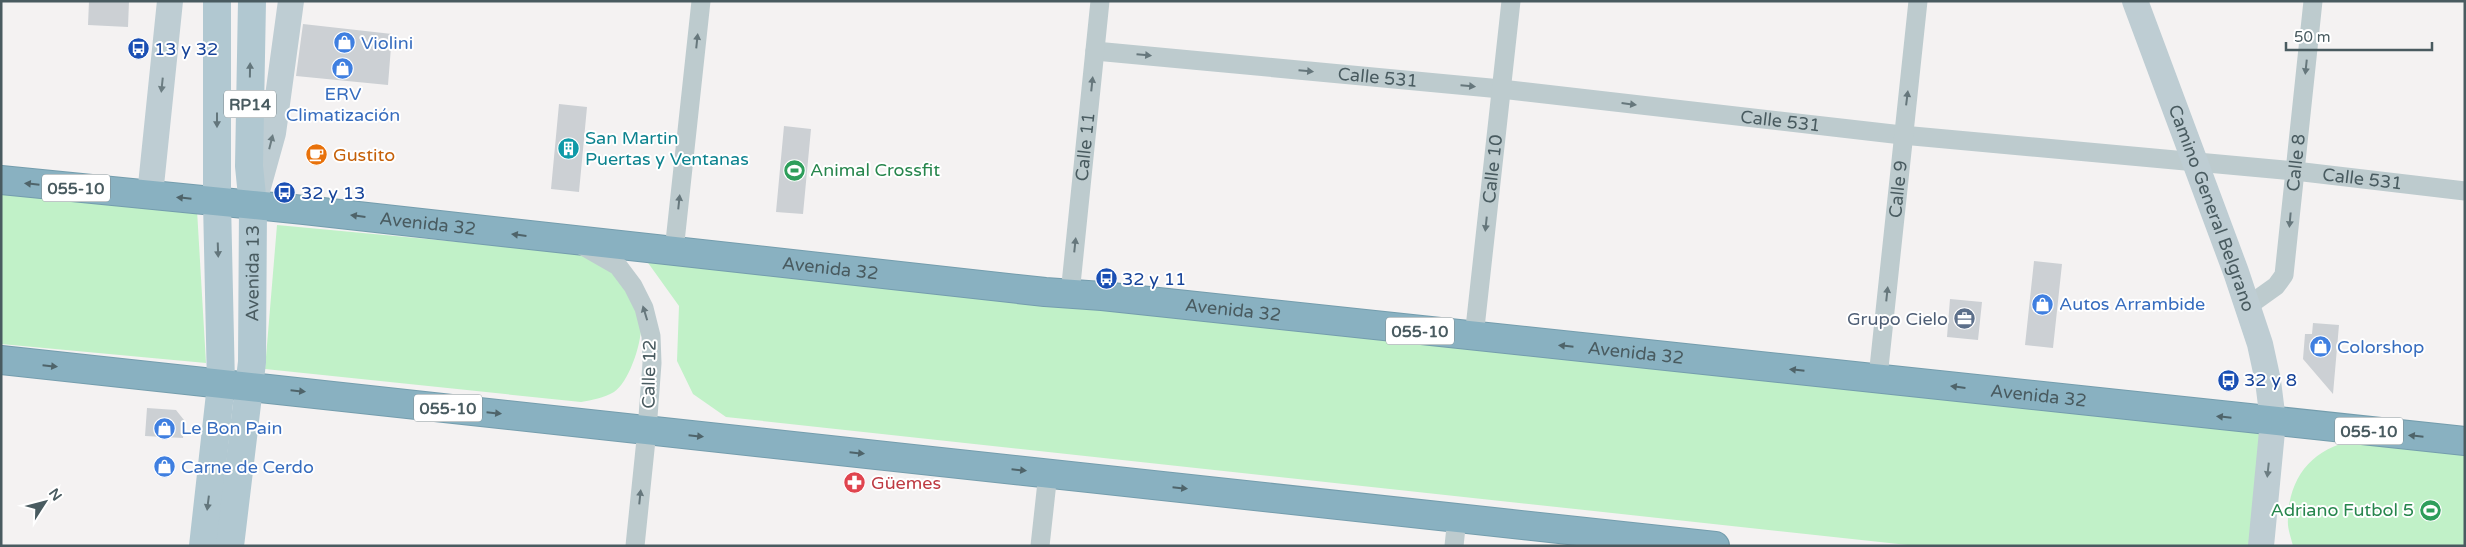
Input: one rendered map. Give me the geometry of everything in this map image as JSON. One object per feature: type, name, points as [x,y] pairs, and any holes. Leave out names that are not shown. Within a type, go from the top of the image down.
[{"type":"highway","name":"Avenida 32","points":[[1,180],[2465,441]]},
{"type":"highway","name":"055-10","points":[[1,360],[1715,546]]},
{"type":"main road","name":"Avenida 13","points":[[203,546],[222,385],[217,202],[217,1]]},
{"type":"main road","name":"Avenida 13","points":[[230,546],[252,362],[253,206],[249,166],[252,1]]},
{"type":"street","points":[[150,195],[170,1]]},
{"type":"street","points":[[253,206],[273,133],[292,1]]},
{"type":"street","points":[[674,251],[701,1]]},
{"type":"street","name":"Calle 11","points":[[1070,294],[1100,1]]},
{"type":"street","name":"Calle 10","points":[[1474,337],[1511,1]]},
{"type":"street","name":"Calle 9","points":[[1878,378],[1902,135],[1918,1]]},
{"type":"street","name":"Camino General Belgrano","points":[[2135,1],[2248,306],[2268,382],[2273,421]]},
{"type":"street","name":"Calle 8","points":[[2248,306],[2276,286],[2284,275],[2313,1]]},
{"type":"street","name":"Calle 531","points":[[1096,51],[1501,89],[1902,135],[2294,171],[2465,191]]},
{"type":"street","name":"Calle 12","points":[[568,240],[596,252],[618,266],[633,286],[644,308],[651,336],[652,363],[647,430],[635,546]]},
{"type":"street","points":[[2261,546],[2273,421]]},
{"type":"street","points":[[1040,546],[1048,474]]},
{"type":"street","points":[[1454,546],[1457,518]]},
{"type":"green space","points":[[1,192],[197,210],[206,363],[1,344]]},
{"type":"green space","points":[[277,225],[598,255],[627,291],[640,315],[641,333],[639,345],[631,368],[620,387],[614,392],[581,402],[265,369]]},
{"type":"green space","points":[[646,260],[2260,429],[2253,546],[1917,546],[726,417],[693,394],[677,361],[679,306]]},
{"type":"green space","points":[[2354,440],[2465,451],[2465,546],[2293,546],[2288,519],[2289,504],[2298,478],[2315,458],[2326,450]]},
{"type":"building","points":[[89,1],[129,1],[128,27],[88,25]]},
{"type":"building","points":[[303,24],[392,34],[388,85],[296,76]]},
{"type":"building","name":"San Martin Puertas y Ventanas","points":[[559,104],[587,107],[579,192],[551,189]]},
{"type":"building","name":"Animal Crossfit","points":[[784,126],[811,129],[803,214],[776,212]]},
{"type":"building","name":"Autos Arrambide","points":[[2034,261],[2062,264],[2053,348],[2025,345]]},
{"type":"building","name":"Grupo Cielo","points":[[1950,299],[1982,302],[1978,340],[1947,337]]},
{"type":"building","name":"Colorshop","points":[[2313,323],[2339,325],[2333,394],[2303,359],[2305,334],[2312,334]]},
{"type":"building","name":"Le Bon Pain","points":[[147,408],[176,410],[184,420],[183,438],[145,436]]},
{"type":"place","name":"Violini","points":[[345,43]]},
{"type":"place","name":"13 y 32","points":[[138,49]]},
{"type":"place","name":"ERV Climatización","points":[[343,69]]},
{"type":"place","name":"San Martin Puertas y Ventanas","points":[[569,148]]},
{"type":"place","name":"Gustito","points":[[317,155]]},
{"type":"place","name":"Animal Crossfit","points":[[794,170]]},
{"type":"place","name":"32 y 13","points":[[285,193]]},
{"type":"place","name":"32 y 11","points":[[1106,279]]},
{"type":"place","name":"Autos Arrambide","points":[[2043,304]]},
{"type":"place","name":"Grupo Cielo","points":[[1964,319]]},
{"type":"place","name":"Colorshop","points":[[2321,347]]},
{"type":"place","name":"32 y 8","points":[[2228,380]]},
{"type":"place","name":"Le Bon Pain","points":[[165,428]]},
{"type":"place","name":"Carne de Cerdo","points":[[165,467]]},
{"type":"place","name":"Güemes","points":[[855,483]]},
{"type":"place","name":"Adriano Futbol 5","points":[[2430,510]]}]
